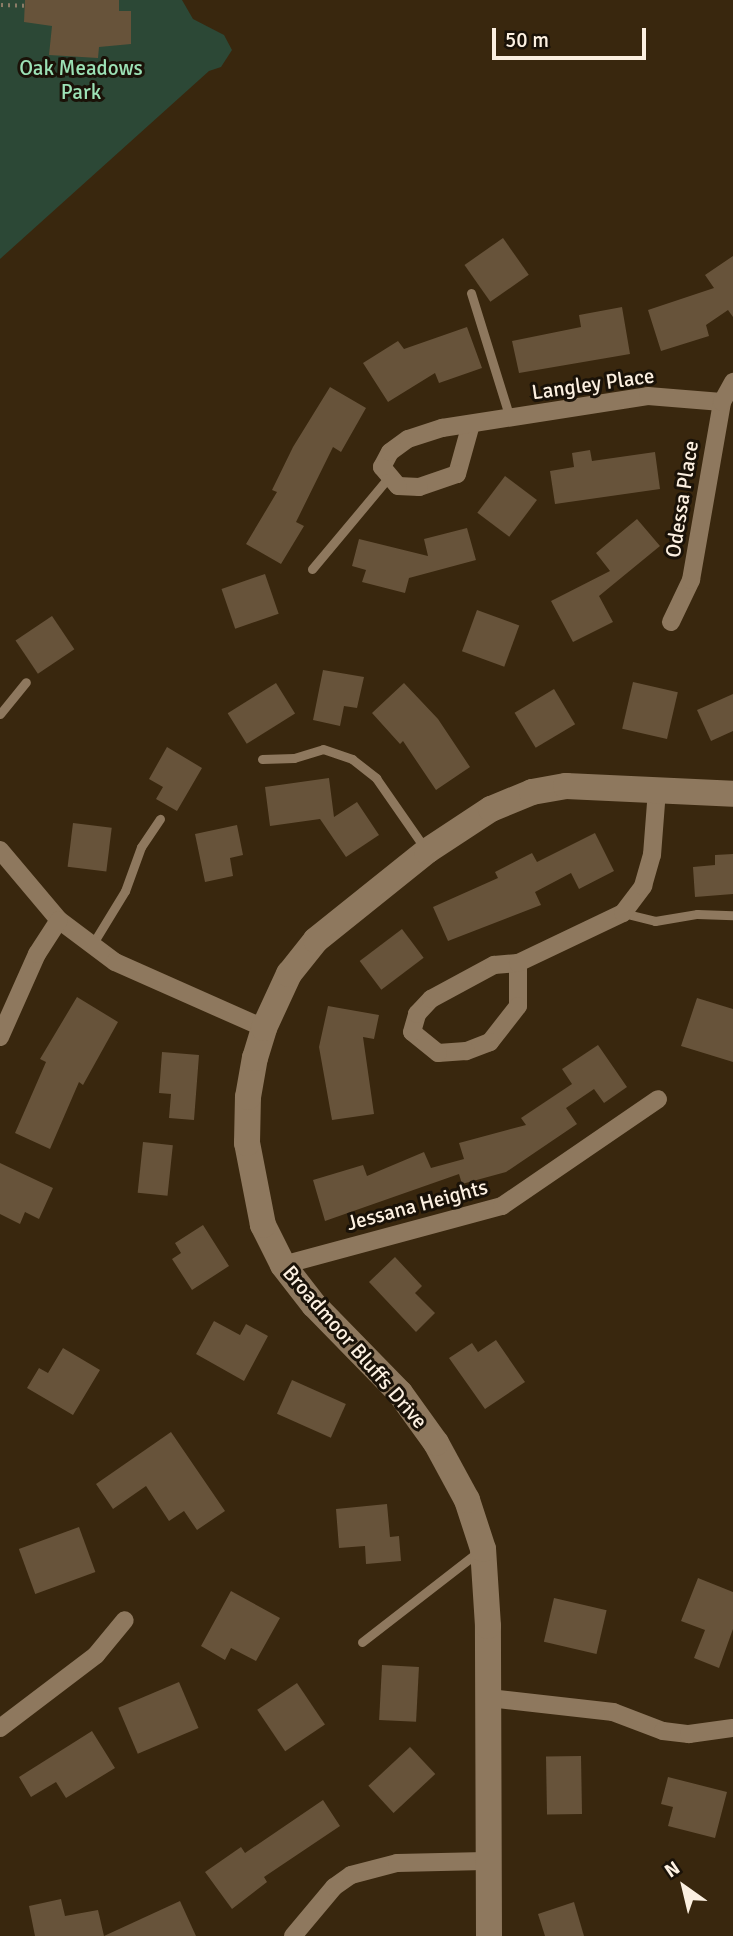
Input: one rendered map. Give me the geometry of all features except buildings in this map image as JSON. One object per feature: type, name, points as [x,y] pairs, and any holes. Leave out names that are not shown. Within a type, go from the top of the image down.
[{"type":"street","name":"Odessa Place","points":[[671,622],[691,580],[722,402],[733,382]]},
{"type":"street","name":"Langley Place","points":[[388,478],[382,467],[390,452],[408,439],[471,424],[649,396],[722,402]]},
{"type":"street","points":[[388,478],[398,486],[419,487],[457,474],[471,424]]},
{"type":"street","name":"Broadmoor Bluffs Drive","points":[[489,1936],[485,1861],[489,1698],[483,1549],[467,1500],[436,1443],[400,1393],[343,1337],[282,1265],[263,1225],[247,1143],[248,1097],[264,1028],[289,974],[316,940],[427,851],[491,809],[532,792],[566,786],[733,794]]},
{"type":"street","points":[[518,963],[518,1006],[490,1042],[466,1051],[438,1053],[412,1032],[417,1014],[431,999],[494,965],[518,963],[623,913],[643,886],[652,855],[657,790]]},
{"type":"street","points":[[0,850],[59,920],[115,962],[264,1028]]},
{"type":"street","points":[[0,1037],[37,954],[59,920]]},
{"type":"street","name":"Jessana Heights","points":[[282,1265],[502,1206],[658,1099]]},
{"type":"street","points":[[0,1728],[96,1655],[125,1620]]},
{"type":"street","points":[[489,1698],[612,1712],[663,1731],[689,1734],[733,1728]]},
{"type":"street","points":[[293,1936],[334,1887],[351,1875],[397,1863],[485,1861]]},
{"type":"lane","points":[[471,293],[511,419]]},
{"type":"lane","points":[[312,569],[388,478]]},
{"type":"lane","points":[[0,714],[26,682]]},
{"type":"lane","points":[[262,759],[294,758],[323,750],[352,759],[376,778],[427,851]]},
{"type":"lane","points":[[92,945],[125,891],[141,847],[160,818]]},
{"type":"lane","points":[[623,913],[655,921],[697,914],[733,915]]},
{"type":"lane","points":[[362,1642],[483,1549]]},
{"type":"path","points":[[1,5],[24,6]]},
{"type":"green space","name":"Oak Meadows Park","points":[[0,0],[182,0],[193,19],[224,35],[232,50],[221,67],[209,71],[0,259]]}]
